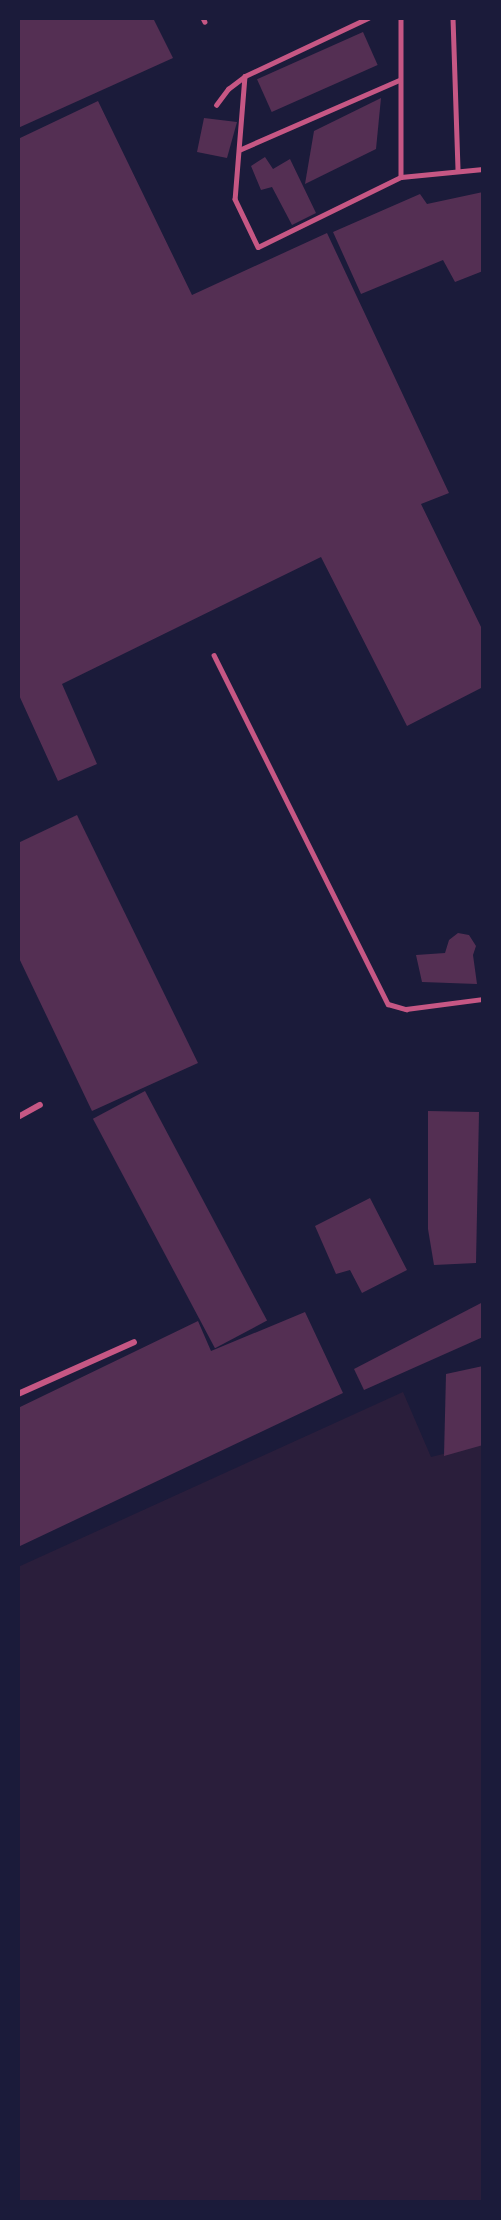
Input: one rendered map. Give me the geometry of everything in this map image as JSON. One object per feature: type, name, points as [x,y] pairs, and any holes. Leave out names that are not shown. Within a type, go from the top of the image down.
[{"type":"street","points":[[18,1117],[40,1105]]},
{"type":"street","points":[[18,1394],[134,1342]]},
{"type":"lane","points":[[216,105],[228,89],[245,76],[368,18]]},
{"type":"lane","points":[[401,18],[399,80],[401,177]]},
{"type":"lane","points":[[453,18],[458,171]]},
{"type":"lane","points":[[245,76],[234,199],[258,247],[401,177],[483,169]]},
{"type":"lane","points":[[239,150],[399,80]]},
{"type":"lane","points":[[214,655],[388,1004],[406,1009],[483,999]]},
{"type":"shaded area","points":[[403,1392],[431,1457],[483,1444],[483,2202],[18,2202],[18,1567]]},
{"type":"building","points":[[18,18],[153,18],[173,58],[18,128]]},
{"type":"building","points":[[363,32],[378,65],[272,112],[257,79]]},
{"type":"building","points":[[381,98],[376,149],[305,184],[314,131]]},
{"type":"building","points":[[98,101],[192,295],[327,233],[449,493],[421,504],[483,631],[483,687],[407,726],[321,557],[62,684],[97,764],[58,781],[18,693],[18,139]]},
{"type":"building","points":[[204,118],[237,122],[227,158],[197,152]]},
{"type":"building","points":[[265,157],[273,169],[290,159],[316,213],[292,225],[272,187],[261,190],[251,166]]},
{"type":"building","points":[[483,192],[483,271],[455,282],[443,260],[361,294],[333,232],[420,194],[427,204]]},
{"type":"building","points":[[77,815],[198,1063],[92,1111],[18,956],[18,843]]},
{"type":"building","points":[[458,933],[469,935],[476,946],[473,955],[477,984],[422,982],[416,955],[445,953],[449,940]]},
{"type":"building","points":[[145,1091],[267,1321],[215,1348],[93,1119]]},
{"type":"building","points":[[428,1111],[479,1112],[476,1263],[434,1265],[428,1229]]},
{"type":"building","points":[[370,1198],[407,1270],[362,1293],[350,1270],[336,1274],[315,1226]]},
{"type":"building","points":[[483,1302],[483,1337],[364,1390],[354,1369]]},
{"type":"building","points":[[305,1312],[343,1393],[18,1547],[18,1408],[198,1321],[211,1351]]},
{"type":"building","points":[[483,1366],[483,1445],[444,1456],[446,1374]]}]
